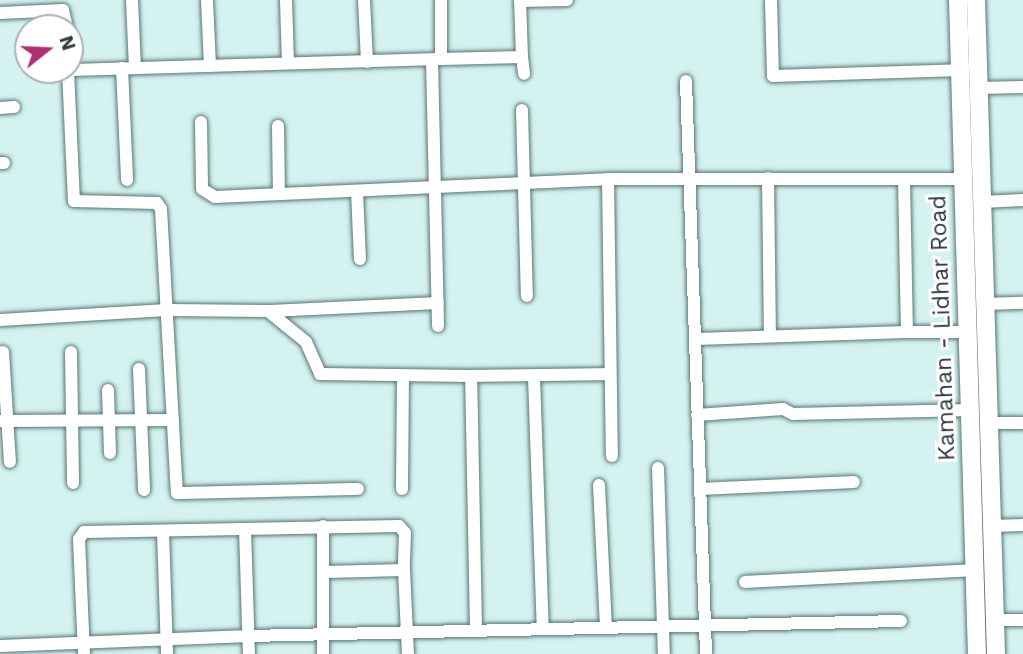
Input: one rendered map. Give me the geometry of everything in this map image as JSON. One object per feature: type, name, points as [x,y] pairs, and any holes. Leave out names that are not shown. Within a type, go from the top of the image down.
[{"type":"main road","name":"Kamahan - Lidhar Road","points":[[958,0],[977,654]]},
{"type":"main road","name":"Kamahan - Lidhar Road","points":[[976,0],[996,654]]},
{"type":"street","points":[[127,180],[132,0]]},
{"type":"street","points":[[207,0],[210,66]]},
{"type":"street","points":[[286,0],[288,63]]},
{"type":"street","points":[[364,0],[367,62]]},
{"type":"street","points":[[438,326],[437,59],[441,0]]},
{"type":"street","points":[[524,74],[520,1],[567,0]]},
{"type":"street","points":[[771,0],[773,76],[960,70]]},
{"type":"street","points":[[0,13],[63,9],[64,14]]},
{"type":"street","points":[[84,70],[522,57]]},
{"type":"street","points":[[686,80],[706,654]]},
{"type":"street","points":[[70,84],[74,201],[160,206],[176,489],[180,494],[358,489]]},
{"type":"street","points":[[979,88],[1023,87]]},
{"type":"street","points":[[0,108],[14,107]]},
{"type":"street","points":[[522,110],[527,296]]},
{"type":"street","points":[[201,122],[202,189],[207,195],[436,189],[689,177],[963,179]]},
{"type":"street","points":[[278,126],[279,194]]},
{"type":"street","points":[[768,178],[770,335]]},
{"type":"street","points":[[608,179],[612,456]]},
{"type":"street","points":[[904,179],[907,332]]},
{"type":"street","points":[[357,191],[360,260]]},
{"type":"street","points":[[982,202],[1023,200]]},
{"type":"street","points":[[0,320],[167,310],[268,311],[438,303]]},
{"type":"street","points":[[985,304],[1023,303]]},
{"type":"street","points":[[268,311],[306,342],[320,374],[402,377],[610,374]]},
{"type":"street","points":[[695,339],[968,332]]},
{"type":"street","points":[[3,352],[3,421],[10,462]]},
{"type":"street","points":[[71,352],[73,483]]},
{"type":"street","points":[[139,369],[144,490]]},
{"type":"street","points":[[471,376],[476,630]]},
{"type":"street","points":[[402,377],[402,489]]},
{"type":"street","points":[[534,377],[543,629]]},
{"type":"street","points":[[108,390],[110,453]]},
{"type":"street","points":[[697,415],[783,409],[793,414],[970,410]]},
{"type":"street","points":[[3,421],[173,420]]},
{"type":"street","points":[[989,424],[1023,423]]},
{"type":"street","points":[[658,468],[664,654]]},
{"type":"street","points":[[700,489],[854,482]]},
{"type":"street","points":[[599,485],[606,627]]},
{"type":"street","points":[[992,526],[1023,525]]},
{"type":"street","points":[[323,526],[323,654]]},
{"type":"street","points":[[84,648],[81,535],[323,526],[399,526],[405,533],[408,654]]},
{"type":"street","points":[[245,529],[249,654]]},
{"type":"street","points":[[163,532],[167,654]]},
{"type":"street","points":[[325,572],[404,570]]},
{"type":"street","points":[[746,582],[975,570]]},
{"type":"street","points":[[995,621],[1023,620]]},
{"type":"street","points":[[0,646],[84,648],[166,638],[901,621]]}]
